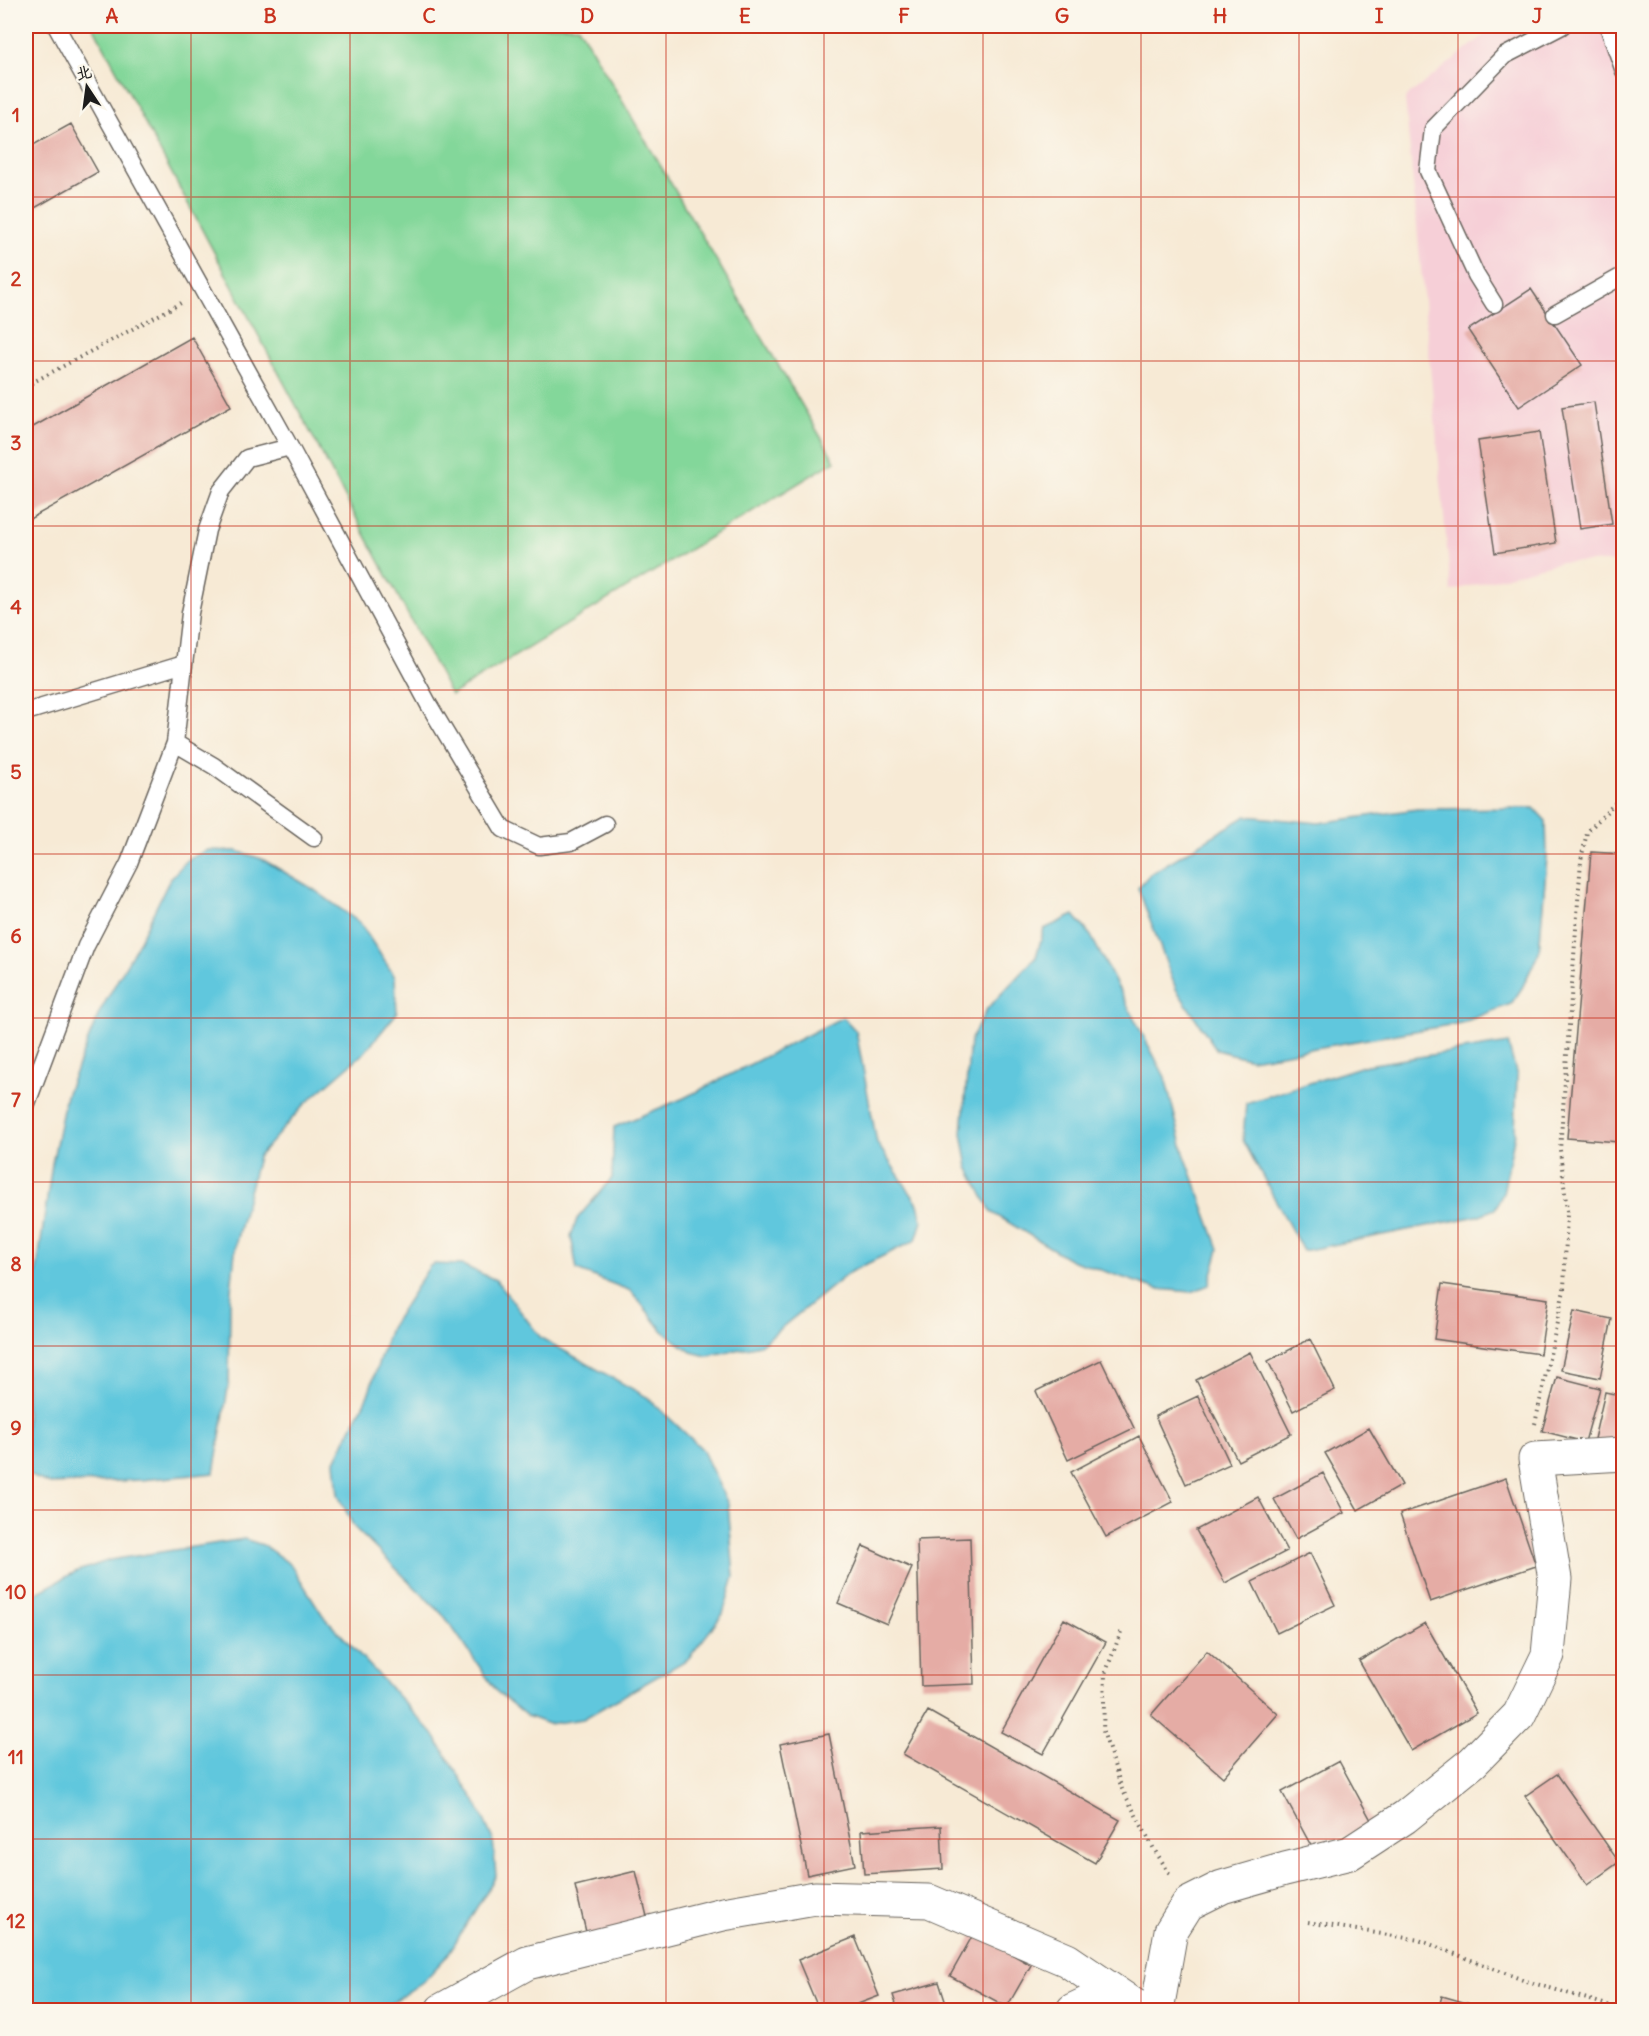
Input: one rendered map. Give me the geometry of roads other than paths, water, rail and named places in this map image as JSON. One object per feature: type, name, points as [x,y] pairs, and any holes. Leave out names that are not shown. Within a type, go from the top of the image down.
[{"type":"street","points":[[1157,2010],[1171,1931],[1188,1904],[1221,1887],[1350,1853],[1405,1817],[1456,1776],[1519,1715],[1548,1655],[1555,1580],[1535,1459],[1623,1455]]},
{"type":"street","points":[[442,2010],[527,1963],[723,1914],[815,1898],[929,1901],[1067,1960],[1141,2010]]},
{"type":"street","points":[[1073,2010],[1113,1992]]},
{"type":"lane","points":[[56,26],[290,447],[429,705],[503,829],[539,846],[571,842],[605,824]]},
{"type":"lane","points":[[1494,304],[1476,275],[1428,171],[1433,129],[1504,56],[1562,26]]},
{"type":"lane","points":[[1608,26],[1623,71]]},
{"type":"lane","points":[[1555,314],[1623,275]]},
{"type":"lane","points":[[26,1106],[86,946],[129,863],[175,743],[190,612],[207,530],[221,491],[247,458],[290,447]]},
{"type":"lane","points":[[26,712],[184,664]]},
{"type":"lane","points":[[175,743],[214,766],[314,838]]},
{"type":"water","points":[[1534,808],[1546,821],[1547,857],[1539,952],[1522,988],[1511,1004],[1461,1023],[1251,1059],[1217,1050],[1176,989],[1138,888],[1150,874],[1246,816],[1319,823],[1417,809]]},
{"type":"water","points":[[208,850],[237,851],[262,859],[313,889],[360,923],[395,977],[397,1013],[365,1052],[305,1104],[258,1157],[236,1242],[230,1300],[229,1382],[214,1473],[141,1480],[50,1484],[26,1474],[26,1346],[52,1164],[66,1095],[99,1013],[138,944],[170,879],[188,859]]},
{"type":"water","points":[[1074,915],[1091,936],[1165,1077],[1184,1153],[1219,1249],[1209,1285],[1192,1292],[1157,1289],[1071,1260],[991,1212],[968,1167],[962,1133],[970,1041],[987,1009],[1036,957],[1044,929]]},
{"type":"water","points":[[843,1017],[856,1031],[877,1143],[918,1204],[922,1221],[916,1240],[850,1272],[760,1345],[707,1356],[691,1352],[663,1331],[631,1291],[577,1270],[571,1236],[577,1219],[612,1178],[614,1127],[684,1098]]},
{"type":"water","points":[[1508,1043],[1517,1076],[1515,1133],[1503,1193],[1495,1209],[1477,1216],[1303,1251],[1243,1140],[1246,1103],[1367,1065]]},
{"type":"water","points":[[433,1264],[462,1265],[496,1280],[541,1338],[647,1397],[702,1449],[728,1504],[734,1577],[723,1614],[688,1659],[583,1719],[548,1724],[527,1716],[497,1692],[445,1617],[354,1527],[338,1495],[335,1461],[368,1395],[390,1328]]},
{"type":"water","points":[[244,1539],[263,1545],[291,1565],[322,1614],[433,1734],[478,1806],[493,1840],[496,1876],[447,1956],[424,1981],[381,2010],[26,2010],[26,1599],[75,1572],[110,1560]]}]
